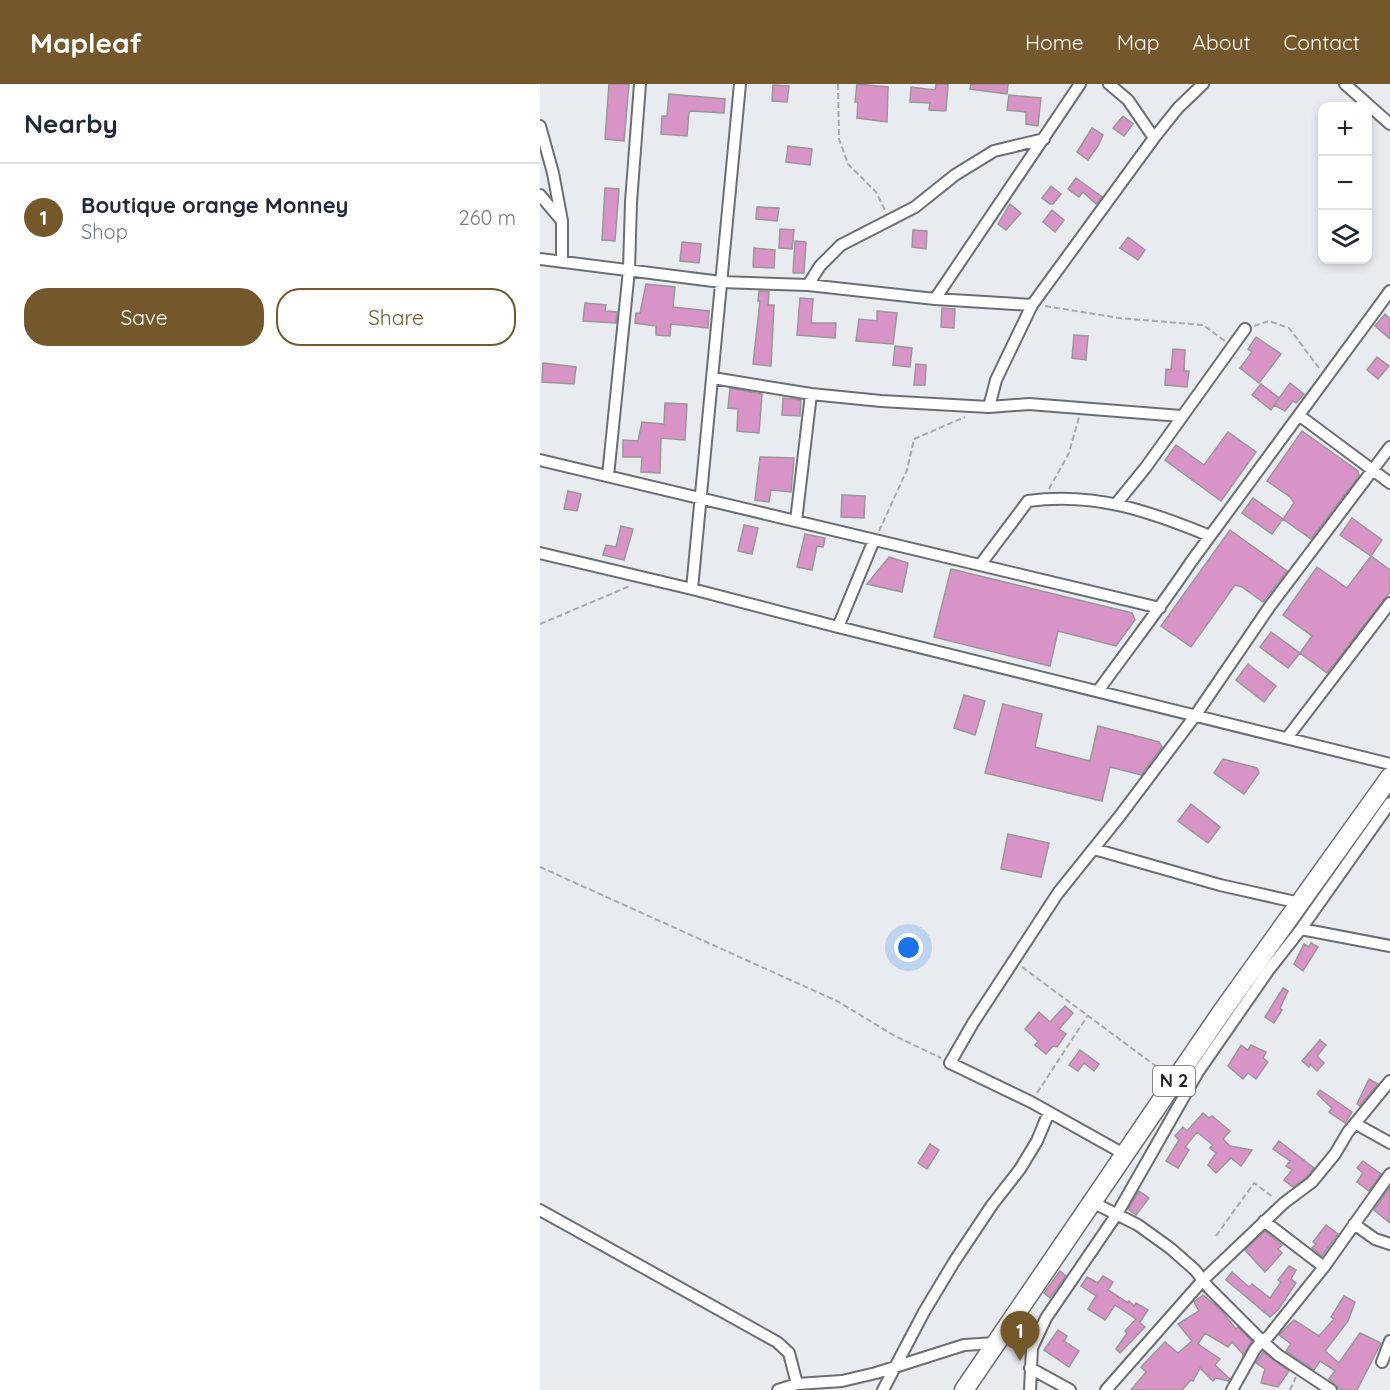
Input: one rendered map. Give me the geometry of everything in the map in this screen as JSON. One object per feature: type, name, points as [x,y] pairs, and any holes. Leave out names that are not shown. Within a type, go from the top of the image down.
[{"type":"main road","name":"N 2","points":[[964,1390],[1174,1081],[1390,777]]},
{"type":"street","points":[[608,476],[628,270],[640,84]]},
{"type":"street","points":[[692,589],[741,84]]},
{"type":"street","points":[[935,299],[1080,84]]},
{"type":"street","points":[[1109,84],[1128,100],[1154,138]]},
{"type":"street","points":[[989,407],[996,380],[1032,304],[1154,138],[1178,108],[1203,84]]},
{"type":"street","points":[[1345,84],[1390,124]]},
{"type":"street","points":[[540,126],[554,173],[562,221],[562,262]]},
{"type":"street","points":[[808,285],[820,266],[841,245],[915,207],[955,175],[994,151],[1044,139]]},
{"type":"street","points":[[540,195],[562,221]]},
{"type":"street","points":[[540,259],[721,282],[808,285],[935,299],[1032,304]]},
{"type":"street","points":[[1098,691],[1390,291]]},
{"type":"street","points":[[1116,504],[1146,467],[1245,329]]},
{"type":"street","points":[[713,378],[812,394],[882,401],[989,407],[1029,404],[1181,416]]},
{"type":"street","points":[[796,521],[812,394]]},
{"type":"street","points":[[1300,416],[1390,483]]},
{"type":"street","points":[[1124,1154],[1031,1102],[950,1063],[973,1023],[1058,893],[1195,716],[1241,645],[1390,447]]},
{"type":"street","points":[[540,460],[1160,608]]},
{"type":"street","points":[[980,565],[1028,501],[1043,499],[1070,498],[1116,504],[1176,522],[1210,536]]},
{"type":"street","points":[[838,627],[874,540]]},
{"type":"street","points":[[540,553],[1390,764]]},
{"type":"street","points":[[1287,738],[1390,603]]},
{"type":"street","points":[[1030,1390],[1032,1348],[1052,1309],[1117,1214],[1198,1072],[1268,971],[1301,929],[1389,805]]},
{"type":"street","points":[[1094,849],[1220,885],[1300,903]]},
{"type":"street","points":[[1301,929],[1390,946]]},
{"type":"street","points":[[1106,1390],[1203,1280],[1284,1203],[1312,1182],[1390,1081]]},
{"type":"street","points":[[883,1390],[924,1312],[954,1262],[1037,1142],[1050,1112]]},
{"type":"street","points":[[1356,1124],[1390,1143]]},
{"type":"street","points":[[1232,1390],[1255,1349],[1268,1337],[1324,1267],[1390,1174]]},
{"type":"street","points":[[1092,1202],[1138,1225],[1160,1241],[1203,1280],[1215,1295],[1278,1355],[1331,1390]]},
{"type":"street","points":[[540,1210],[777,1342],[789,1353],[797,1384]]},
{"type":"street","points":[[1264,1221],[1324,1267]]},
{"type":"street","points":[[1354,1224],[1375,1239],[1390,1244]]},
{"type":"street","points":[[1011,1320],[1036,1339]]},
{"type":"street","points":[[1382,1362],[1390,1341]]},
{"type":"street","points":[[778,1390],[797,1384],[842,1381],[964,1345],[996,1343]]},
{"type":"street","points":[[1030,1368],[1070,1390]]},
{"type":"path","points":[[838,84],[839,139],[848,164],[876,192],[890,221]]},
{"type":"path","points":[[1032,304],[1119,318],[1203,325],[1232,346]]},
{"type":"path","points":[[1245,329],[1269,321],[1289,328],[1326,378]]},
{"type":"path","points":[[1043,499],[1069,453],[1081,408]]},
{"type":"path","points":[[874,540],[907,470],[914,439],[968,416]]},
{"type":"path","points":[[540,624],[647,579]]},
{"type":"path","points":[[540,867],[837,1002],[895,1036],[950,1063]]},
{"type":"path","points":[[1014,962],[1174,1081]]},
{"type":"path","points":[[1031,1102],[1088,1015]]},
{"type":"path","points":[[1216,1236],[1254,1183],[1284,1203]]},
{"type":"building","points":[[609,84],[629,84],[624,141],[605,139]]},
{"type":"building","points":[[857,84],[888,87],[887,122],[857,118],[858,102],[855,102]]},
{"type":"building","points":[[936,84],[948,84],[946,111],[929,110],[930,103],[910,102],[911,87],[935,90]]},
{"type":"building","points":[[971,84],[1008,84],[1007,94],[970,89]]},
{"type":"building","points":[[773,85],[789,86],[787,102],[772,101]]},
{"type":"building","points":[[669,94],[725,99],[724,113],[691,111],[689,112],[687,136],[661,134],[662,116],[667,116]]},
{"type":"building","points":[[1009,95],[1041,98],[1038,126],[1026,124],[1026,112],[1007,110]]},
{"type":"building","points":[[1123,116],[1133,124],[1124,136],[1113,128]]},
{"type":"building","points":[[1092,128],[1103,135],[1088,160],[1077,152]]},
{"type":"building","points":[[788,146],[812,149],[810,165],[786,162]]},
{"type":"building","points":[[1076,178],[1102,197],[1096,204],[1083,192],[1079,197],[1068,189]]},
{"type":"building","points":[[1051,186],[1061,194],[1053,204],[1042,198]]},
{"type":"building","points":[[605,188],[619,189],[615,241],[602,240]]},
{"type":"building","points":[[1010,204],[1021,213],[1006,230],[998,224]]},
{"type":"building","points":[[757,207],[779,208],[777,221],[756,219]]},
{"type":"building","points":[[1052,210],[1064,220],[1055,232],[1043,222]]},
{"type":"building","points":[[780,229],[794,230],[792,249],[779,248]]},
{"type":"building","points":[[913,230],[927,231],[926,249],[912,247]]},
{"type":"building","points":[[1128,237],[1145,250],[1138,260],[1120,248]]},
{"type":"building","points":[[795,241],[806,242],[804,273],[793,273]]},
{"type":"building","points":[[682,242],[701,244],[699,263],[680,261]]},
{"type":"building","points":[[754,248],[775,250],[774,268],[753,267]]},
{"type":"building","points":[[646,284],[675,287],[673,307],[709,311],[708,328],[671,324],[670,336],[656,335],[656,326],[635,323],[636,313],[640,313]]},
{"type":"building","points":[[759,291],[769,292],[768,305],[774,305],[771,366],[753,364],[760,301],[758,301]]},
{"type":"building","points":[[800,298],[813,299],[811,323],[836,323],[835,338],[797,335]]},
{"type":"building","points":[[585,303],[606,305],[605,311],[617,312],[616,323],[583,321]]},
{"type":"building","points":[[942,308],[955,309],[954,328],[941,327]]},
{"type":"building","points":[[877,311],[897,313],[893,344],[856,341],[859,319],[877,321]]},
{"type":"building","points":[[1385,314],[1390,319],[1390,339],[1375,326]]},
{"type":"building","points":[[1074,335],[1088,336],[1086,360],[1072,358]]},
{"type":"building","points":[[1256,337],[1281,354],[1259,383],[1240,368],[1252,352],[1248,349]]},
{"type":"building","points":[[895,346],[912,348],[910,367],[893,365]]},
{"type":"building","points":[[1173,349],[1185,350],[1184,371],[1189,371],[1187,387],[1165,385],[1166,369],[1171,370]]},
{"type":"building","points":[[1377,357],[1389,366],[1378,379],[1367,370]]},
{"type":"building","points":[[543,363],[576,367],[574,384],[542,382]]},
{"type":"building","points":[[916,364],[926,365],[925,385],[914,385]]},
{"type":"building","points":[[1290,383],[1304,394],[1296,403],[1293,401],[1285,411],[1274,405]]},
{"type":"building","points":[[1261,384],[1279,398],[1271,410],[1252,395]]},
{"type":"building","points":[[730,388],[762,394],[759,433],[737,431],[738,409],[728,408]]},
{"type":"building","points":[[783,398],[801,400],[800,416],[782,415]]},
{"type":"building","points":[[665,403],[687,404],[685,440],[661,438],[660,473],[641,472],[642,457],[623,457],[623,440],[638,441],[642,422],[664,424]]},
{"type":"building","points":[[1302,431],[1358,471],[1359,476],[1311,539],[1283,519],[1294,503],[1290,497],[1267,481]]},
{"type":"building","points":[[1228,432],[1256,452],[1221,501],[1165,460],[1176,445],[1204,465]]},
{"type":"building","points":[[760,457],[794,458],[791,492],[771,490],[769,502],[755,500]]},
{"type":"building","points":[[568,491],[581,494],[577,511],[564,509]]},
{"type":"building","points":[[842,495],[865,496],[864,518],[841,517]]},
{"type":"building","points":[[1253,498],[1283,519],[1272,534],[1242,513]]},
{"type":"building","points":[[1352,518],[1382,540],[1371,556],[1340,535]]},
{"type":"building","points":[[744,525],[758,528],[752,554],[738,551]]},
{"type":"building","points":[[621,526],[633,529],[624,560],[603,555],[606,545],[616,547]]},
{"type":"building","points":[[1230,530],[1287,571],[1263,602],[1242,587],[1235,585],[1191,647],[1161,626]]},
{"type":"building","points":[[805,534],[825,538],[823,547],[817,546],[812,570],[797,567]]},
{"type":"building","points":[[1371,556],[1390,570],[1390,592],[1327,673],[1300,653],[1312,636],[1283,615],[1317,567],[1347,588]]},
{"type":"building","points":[[889,557],[908,563],[902,592],[867,584]]},
{"type":"building","points":[[951,569],[1132,613],[1135,620],[1116,646],[1058,631],[1050,666],[934,637]]},
{"type":"building","points":[[1271,632],[1300,653],[1288,668],[1260,647]]},
{"type":"building","points":[[1248,664],[1276,686],[1264,702],[1236,680]]},
{"type":"building","points":[[964,695],[985,701],[975,735],[954,728]]},
{"type":"building","points":[[1003,704],[1042,714],[1035,747],[1090,761],[1098,726],[1159,742],[1162,747],[1141,775],[1110,767],[1102,801],[985,773]]},
{"type":"building","points":[[1223,759],[1257,768],[1259,773],[1244,794],[1214,773]]},
{"type":"building","points":[[1191,804],[1220,827],[1208,843],[1178,821]]},
{"type":"building","points":[[1008,834],[1049,843],[1041,877],[1001,869]]},
{"type":"building","points":[[1311,943],[1318,947],[1303,971],[1294,964],[1304,944],[1309,947]]},
{"type":"building","points":[[1283,988],[1288,991],[1280,1008],[1282,1010],[1274,1023],[1265,1017]]},
{"type":"building","points":[[1065,1006],[1073,1013],[1059,1029],[1066,1034],[1057,1047],[1053,1046],[1046,1054],[1035,1045],[1038,1041],[1025,1029],[1039,1012],[1050,1022]]},
{"type":"building","points":[[1320,1040],[1326,1045],[1317,1056],[1324,1063],[1317,1071],[1310,1064],[1309,1067],[1302,1061]]},
{"type":"building","points":[[1241,1045],[1248,1050],[1251,1045],[1266,1052],[1263,1058],[1268,1062],[1256,1079],[1248,1073],[1243,1079],[1228,1066]]},
{"type":"building","points":[[1080,1050],[1099,1064],[1094,1071],[1084,1063],[1078,1071],[1069,1065]]},
{"type":"building","points":[[1369,1079],[1378,1084],[1360,1106],[1357,1104]]},
{"type":"building","points":[[1320,1090],[1352,1112],[1345,1123],[1329,1112],[1332,1108],[1317,1094]]},
{"type":"building","points":[[1203,1113],[1209,1118],[1212,1116],[1230,1131],[1223,1139],[1230,1146],[1252,1150],[1241,1166],[1231,1158],[1216,1173],[1208,1165],[1216,1153],[1210,1148],[1213,1145],[1197,1132],[1185,1147],[1189,1150],[1178,1168],[1166,1161],[1179,1140],[1175,1136],[1183,1127],[1187,1131]]},
{"type":"building","points":[[1279,1141],[1314,1168],[1307,1177],[1293,1187],[1284,1180],[1292,1170],[1286,1166],[1290,1161],[1273,1149]]},
{"type":"building","points":[[930,1144],[939,1150],[927,1169],[918,1163]]},
{"type":"building","points":[[1363,1161],[1381,1174],[1369,1191],[1357,1182],[1363,1173],[1357,1168]]},
{"type":"building","points":[[1390,1187],[1390,1223],[1374,1210]]},
{"type":"building","points":[[1139,1191],[1149,1198],[1136,1215],[1128,1209]]},
{"type":"building","points":[[1326,1225],[1338,1234],[1322,1256],[1312,1248],[1316,1244],[1313,1242]]},
{"type":"building","points":[[1265,1231],[1282,1245],[1278,1249],[1282,1253],[1265,1272],[1245,1250]]},
{"type":"building","points":[[1289,1266],[1296,1270],[1291,1279],[1296,1283],[1278,1310],[1270,1317],[1226,1280],[1232,1272],[1249,1287],[1252,1284],[1270,1298],[1281,1282],[1278,1280]]},
{"type":"building","points":[[1060,1271],[1066,1276],[1050,1298],[1044,1293]]},
{"type":"building","points":[[1103,1276],[1113,1282],[1108,1290],[1134,1306],[1136,1303],[1148,1310],[1140,1322],[1138,1321],[1145,1327],[1120,1353],[1116,1349],[1127,1333],[1125,1331],[1136,1319],[1115,1305],[1105,1320],[1088,1309],[1096,1296],[1081,1286],[1087,1277],[1098,1283]]},
{"type":"building","points":[[1203,1295],[1220,1309],[1236,1329],[1238,1327],[1252,1341],[1243,1356],[1232,1342],[1228,1347],[1205,1333],[1198,1344],[1220,1359],[1215,1365],[1230,1379],[1228,1381],[1216,1378],[1213,1381],[1200,1368],[1193,1381],[1191,1380],[1182,1390],[1131,1390],[1146,1372],[1141,1367],[1165,1342],[1178,1353],[1192,1341],[1178,1324],[1199,1311],[1194,1302]]},
{"type":"building","points":[[1344,1296],[1355,1302],[1348,1321],[1325,1351],[1339,1363],[1360,1333],[1381,1343],[1357,1390],[1338,1388],[1329,1379],[1335,1371],[1320,1361],[1314,1370],[1286,1351],[1291,1344],[1279,1335],[1294,1320],[1319,1336],[1334,1319],[1331,1317]]},
{"type":"building","points":[[1058,1330],[1067,1336],[1064,1341],[1079,1351],[1069,1367],[1044,1350]]},
{"type":"building","points":[[1263,1352],[1289,1371],[1278,1387],[1261,1383],[1265,1369],[1256,1363]]},
{"type":"place","name":"Boutique orange Monney","points":[[1020,1361]]}]
